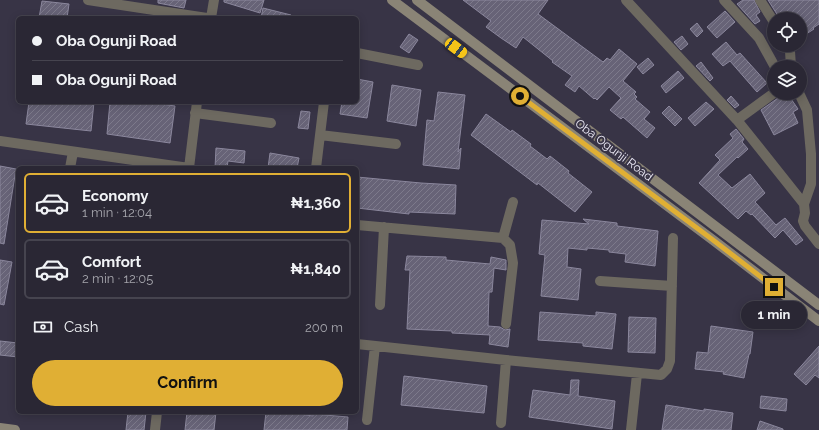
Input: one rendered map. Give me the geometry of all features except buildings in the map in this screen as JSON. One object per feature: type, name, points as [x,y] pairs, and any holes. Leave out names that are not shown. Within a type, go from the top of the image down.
[{"type":"main road","name":"Oba Ogunji Road","points":[[392,0],[819,321]]},
{"type":"main road","name":"Oba Ogunji Road","points":[[417,0],[819,305]]},
{"type":"main road","points":[[685,220],[693,209]]},
{"type":"main road","points":[[0,428],[15,430]]},
{"type":"street","points":[[88,0],[193,16]]},
{"type":"street","points":[[211,16],[214,0]]},
{"type":"street","points":[[626,0],[737,120],[804,204]]},
{"type":"street","points":[[724,0],[759,38],[771,60]]},
{"type":"street","points":[[760,0],[768,12]]},
{"type":"street","points":[[359,53],[418,65]]},
{"type":"street","points":[[737,120],[767,98]]},
{"type":"street","points":[[802,100],[807,110],[811,154],[811,184],[804,204],[805,213],[803,221],[805,226],[819,244]]},
{"type":"street","points":[[189,166],[197,104]]},
{"type":"street","points":[[316,166],[324,104]]},
{"type":"street","points":[[195,113],[271,123]]},
{"type":"street","points":[[320,135],[396,144]]},
{"type":"street","points":[[0,141],[174,166]]},
{"type":"street","points":[[70,166],[73,152]]},
{"type":"street","points":[[503,238],[513,202]]},
{"type":"street","points":[[359,225],[503,238],[510,245],[513,263],[506,324]]},
{"type":"street","points":[[380,305],[384,227]]},
{"type":"street","points":[[359,344],[637,374],[661,375],[667,369],[670,361],[673,238]]},
{"type":"street","points":[[600,281],[672,286]]},
{"type":"street","points":[[367,420],[374,346]]},
{"type":"street","points":[[501,423],[506,360]]},
{"type":"street","points":[[630,430],[637,374]]},
{"type":"street","points":[[155,430],[157,414]]},
{"type":"route","points":[[520,96],[774,287]]}]
